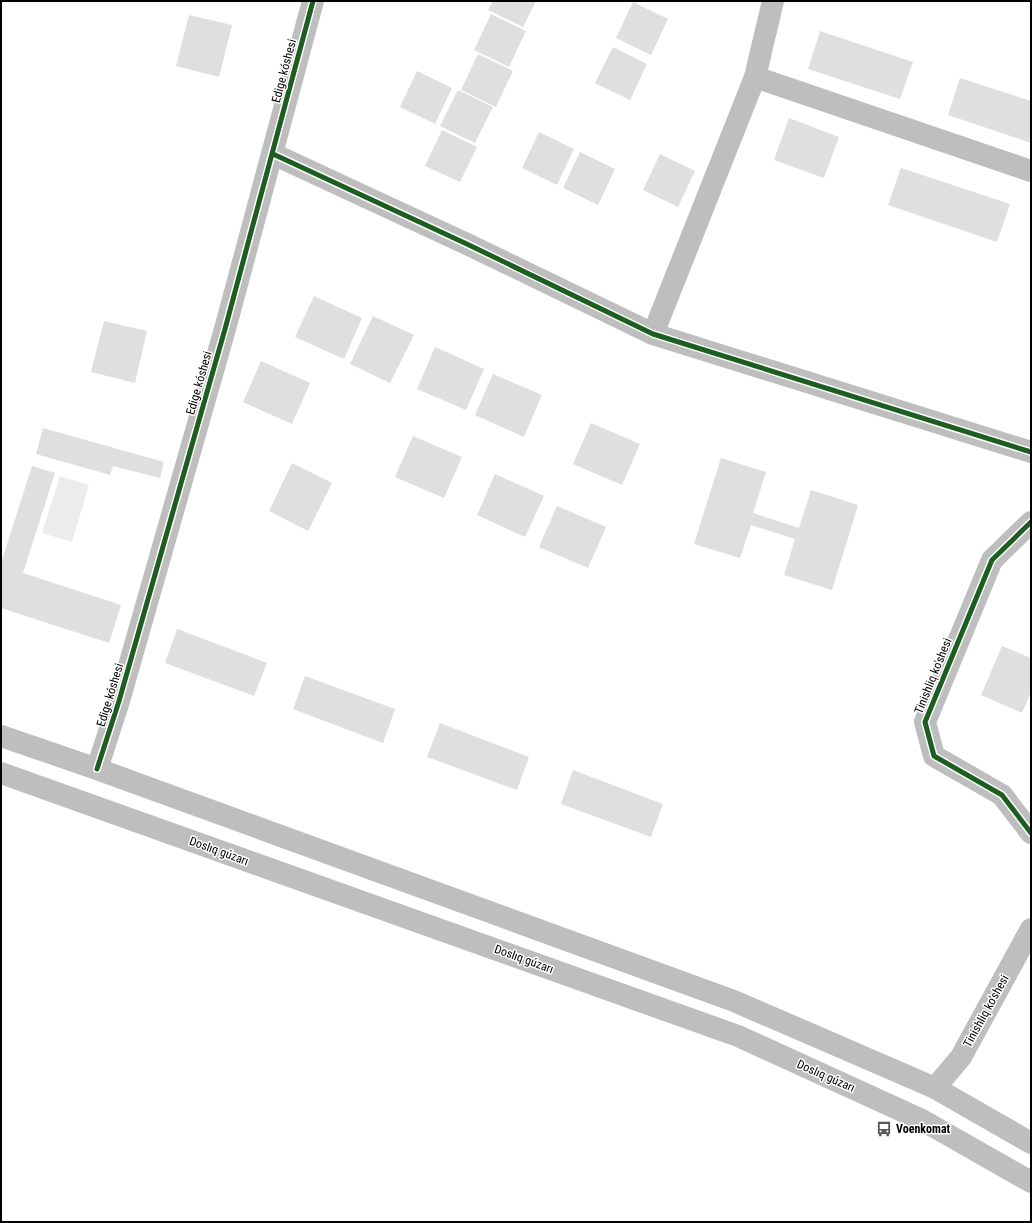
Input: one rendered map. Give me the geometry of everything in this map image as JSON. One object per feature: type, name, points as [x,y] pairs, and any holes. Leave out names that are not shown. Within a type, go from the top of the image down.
[{"type":"street","name":"Edige kóshesi","points":[[97,769],[122,694],[223,337],[313,1]]},
{"type":"street","points":[[653,334],[755,77],[773,1]]},
{"type":"street","points":[[755,77],[1031,171]]},
{"type":"street","points":[[273,154],[469,245],[653,334],[1031,452]]},
{"type":"street","name":"Tinishliq ko'shesi","points":[[1028,821],[1002,795],[934,756],[925,722],[992,560],[1031,522]]},
{"type":"street","points":[[1,736],[97,769],[734,1000],[935,1088],[1031,1143]]},
{"type":"street","name":"Doslıq gúzarı","points":[[1,773],[738,1036],[922,1120],[1031,1182]]},
{"type":"street","name":"Tinishliq ko'shesi","points":[[935,1088],[961,1057],[1031,930]]},
{"type":"shaded area","points":[[60,476],[89,485],[72,542],[42,533]]},
{"type":"building","points":[[493,1],[536,1],[523,27],[488,10]]},
{"type":"building","points":[[633,2],[668,19],[651,55],[616,38]]},
{"type":"building","points":[[491,14],[526,31],[509,67],[474,50]]},
{"type":"building","points":[[189,15],[232,25],[219,77],[176,66]]},
{"type":"building","points":[[820,31],[913,62],[900,99],[808,69]]},
{"type":"building","points":[[613,47],[647,64],[630,100],[595,83]]},
{"type":"building","points":[[478,54],[513,71],[496,107],[461,90]]},
{"type":"building","points":[[417,71],[452,88],[435,124],[400,107]]},
{"type":"building","points":[[960,78],[1031,101],[1031,143],[948,115]]},
{"type":"building","points":[[458,90],[493,107],[475,143],[440,126]]},
{"type":"building","points":[[789,118],[839,137],[824,178],[774,160]]},
{"type":"building","points":[[442,130],[477,147],[460,182],[425,166]]},
{"type":"building","points":[[539,132],[574,149],[557,185],[522,168]]},
{"type":"building","points":[[580,152],[615,169],[598,205],[563,188]]},
{"type":"building","points":[[660,154],[695,171],[678,207],[643,190]]},
{"type":"building","points":[[901,168],[1010,204],[997,242],[888,205]]},
{"type":"building","points":[[314,296],[362,318],[344,359],[295,337]]},
{"type":"building","points":[[373,316],[414,335],[390,383],[350,364]]},
{"type":"building","points":[[104,321],[147,331],[135,383],[91,372]]},
{"type":"building","points":[[435,347],[484,369],[466,410],[417,389]]},
{"type":"building","points":[[261,361],[310,383],[292,424],[243,402]]},
{"type":"building","points":[[493,374],[542,395],[524,437],[475,415]]},
{"type":"building","points":[[591,423],[640,444],[622,485],[573,464]]},
{"type":"building","points":[[43,428],[164,462],[160,478],[113,466],[110,475],[36,454]]},
{"type":"building","points":[[413,436],[462,457],[444,498],[395,477]]},
{"type":"building","points":[[721,458],[766,472],[753,513],[799,528],[811,490],[858,505],[832,590],[784,575],[795,539],[751,525],[740,558],[694,544]]},
{"type":"building","points":[[292,463],[332,483],[308,531],[269,511]]},
{"type":"building","points":[[32,466],[55,473],[23,573],[121,605],[109,643],[1,608],[1,563]]},
{"type":"building","points":[[495,474],[544,496],[525,537],[477,515]]},
{"type":"building","points":[[557,506],[606,527],[588,568],[539,547]]},
{"type":"building","points":[[177,629],[267,663],[254,696],[165,663]]},
{"type":"building","points":[[1002,646],[1031,658],[1031,692],[1022,713],[981,695]]},
{"type":"building","points":[[305,676],[395,709],[383,743],[293,709]]},
{"type":"building","points":[[440,723],[529,757],[517,790],[427,757]]},
{"type":"building","points":[[573,770],[663,804],[651,837],[561,804]]},
{"type":"cycle path","points":[[97,769],[119,701],[225,329],[313,1]]},
{"type":"cycle path","points":[[273,154],[469,245],[653,334],[1031,452]]},
{"type":"cycle path","points":[[1031,522],[992,560],[925,722],[934,756],[1002,795],[1031,833]]},
{"type":"place","name":"Voenkomat","points":[[884,1129]]}]
